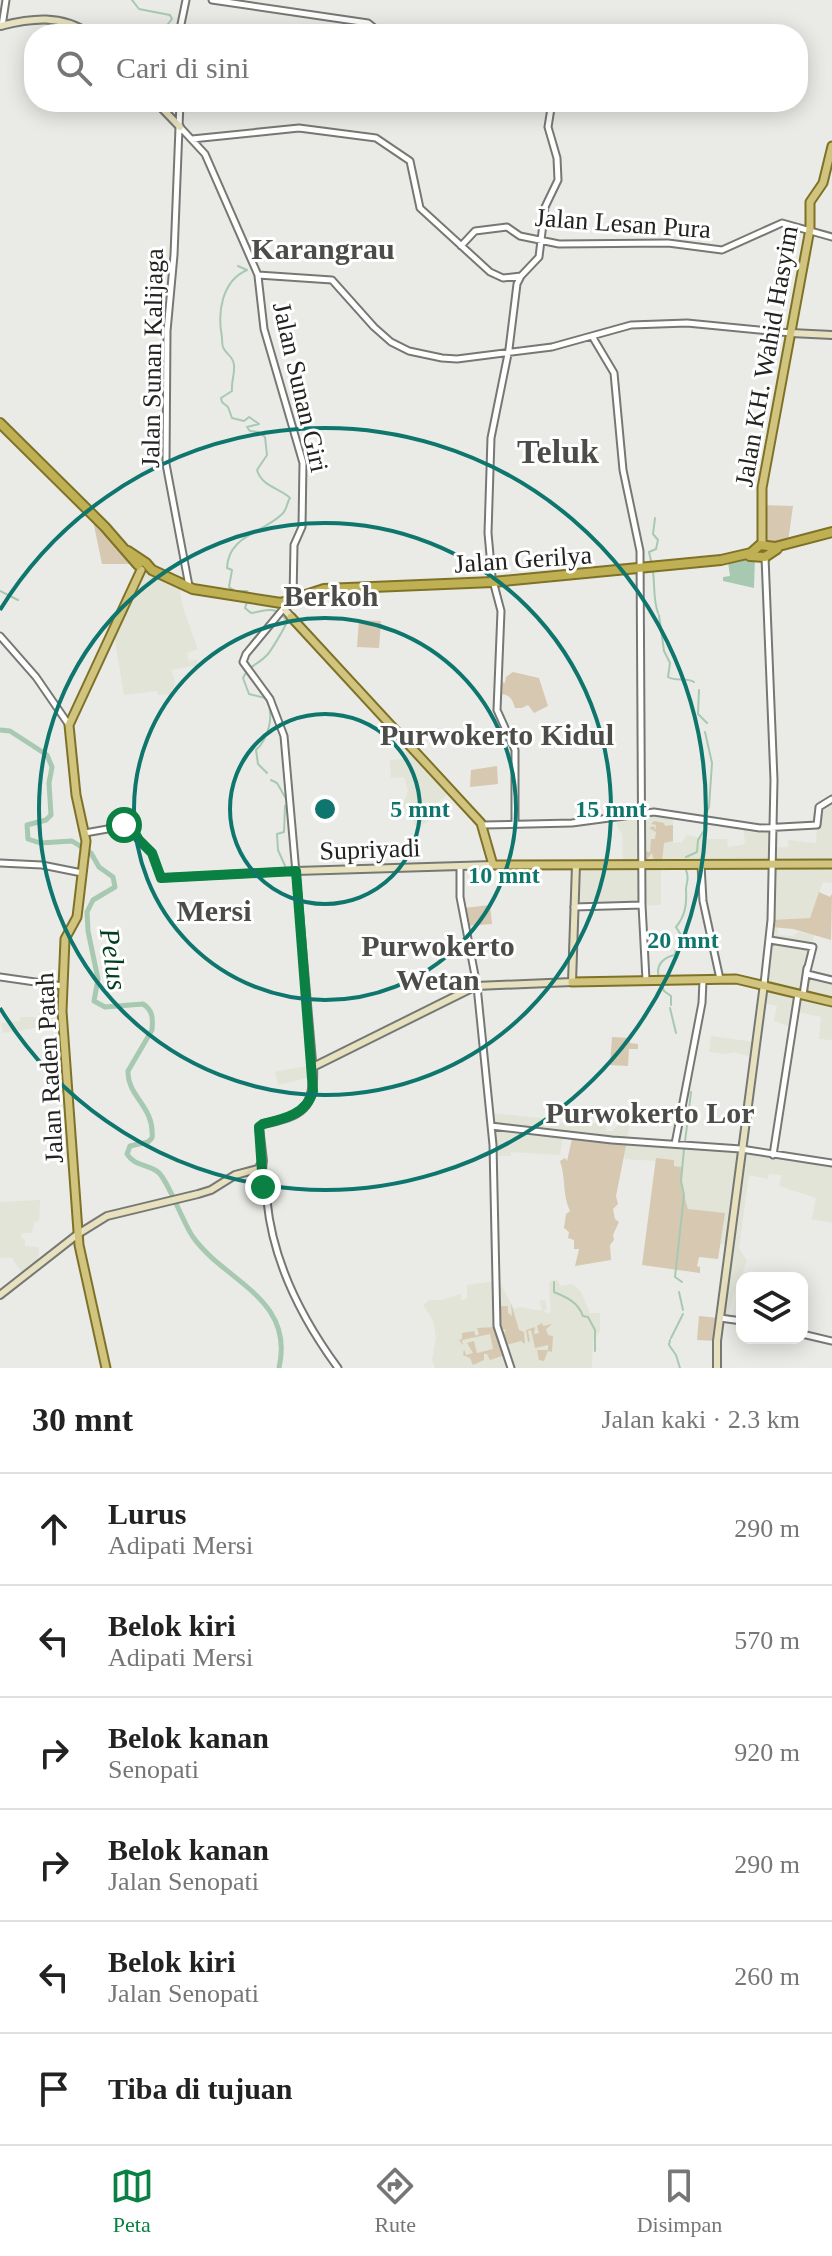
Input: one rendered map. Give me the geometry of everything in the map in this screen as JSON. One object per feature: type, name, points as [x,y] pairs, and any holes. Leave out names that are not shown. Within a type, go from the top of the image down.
[{"type":"highway","points":[[0,423],[143,567],[197,592],[256,600]]},
{"type":"highway","name":"Jalan Gerilya","points":[[287,608],[317,592],[331,589],[492,584],[724,561],[832,533]]},
{"type":"highway","points":[[143,567],[189,587],[287,608]]},
{"type":"main road","points":[[1,26],[46,18],[72,24]]},
{"type":"main road","points":[[166,112],[180,127]]},
{"type":"main road","name":"Jalan KH. Wahid Hasyim","points":[[763,552],[762,488],[810,229],[811,200],[825,175],[832,146]]},
{"type":"main road","points":[[791,333],[832,335]]},
{"type":"main road","points":[[69,725],[143,567]]},
{"type":"main road","points":[[287,608],[483,825],[493,865],[832,864]]},
{"type":"main road","name":"Jalan Raden Patah","points":[[69,725],[76,795],[86,837],[76,920],[65,937],[62,1010],[78,1234],[106,1368]]},
{"type":"main road","name":"Supriyadi","points":[[296,871],[493,865]]},
{"type":"main road","points":[[572,982],[576,865]]},
{"type":"main road","points":[[0,1295],[78,1234],[107,1216],[211,1190],[237,1174],[261,1168],[259,1127],[299,1111],[308,1104],[313,1091],[313,1067],[477,986],[736,979],[832,1002]]},
{"type":"main road","points":[[717,1368],[720,1318],[764,984]]},
{"type":"street","points":[[1,26],[6,0]]},
{"type":"street","points":[[181,24],[186,0]]},
{"type":"street","points":[[212,0],[369,24]]},
{"type":"street","name":"Jalan Sunan Kalijaga","points":[[180,112],[167,331],[166,464],[189,587]]},
{"type":"street","points":[[515,824],[515,748],[497,710],[501,611],[492,584],[488,537],[490,456],[492,426],[508,353],[517,278],[539,257],[545,207],[558,180],[557,158],[548,127],[550,112]]},
{"type":"street","name":"Jalan Sunan Giri","points":[[180,127],[206,157],[258,275],[264,329],[303,464],[302,527],[294,545],[287,608]]},
{"type":"street","points":[[191,139],[293,128],[376,138],[410,161],[420,208],[495,275],[517,278]]},
{"type":"street","name":"Jalan Lesan Pura","points":[[461,246],[475,231],[507,227],[520,236],[559,244],[668,243],[724,250],[781,223],[832,237]]},
{"type":"street","points":[[258,275],[332,280],[380,333],[409,351],[453,359],[552,347],[625,325],[687,323],[791,333]]},
{"type":"street","points":[[592,336],[614,373],[623,470],[640,548],[641,864],[646,980]]},
{"type":"street","points":[[763,552],[773,765],[770,940],[764,984]]},
{"type":"street","points":[[287,608],[246,654],[243,662],[270,699],[284,736],[313,1067]]},
{"type":"street","points":[[0,636],[36,677],[69,725]]},
{"type":"street","points":[[483,825],[572,823],[642,812],[773,828],[816,825],[819,807],[832,799]]},
{"type":"street","points":[[86,837],[130,825],[152,853],[163,878],[296,871]]},
{"type":"street","points":[[0,863],[42,865],[83,873]]},
{"type":"street","points":[[701,865],[703,901],[720,979]]},
{"type":"street","points":[[460,867],[461,905],[477,986],[491,1126],[497,1328],[511,1368]]},
{"type":"street","points":[[574,907],[642,905]]},
{"type":"street","points":[[770,940],[812,947],[773,1155]]},
{"type":"street","points":[[807,972],[832,980]]},
{"type":"street","points":[[0,977],[63,986]]},
{"type":"street","points":[[675,1144],[702,1003],[703,979]]},
{"type":"street","points":[[491,1126],[741,1149],[832,1163]]},
{"type":"street","points":[[261,1168],[268,1215],[284,1273],[317,1339],[338,1368]]},
{"type":"street","points":[[720,1318],[736,1320]]},
{"type":"street","points":[[808,1335],[832,1341]]},
{"type":"shaded area","points":[[762,505],[793,506],[788,542],[770,546],[765,544]]},
{"type":"shaded area","points":[[92,516],[132,564],[102,564]]},
{"type":"shaded area","points":[[755,556],[754,588],[723,581],[723,577],[730,576],[728,562]]},
{"type":"shaded area","points":[[143,573],[179,585],[183,608],[198,649],[187,653],[189,661],[197,659],[198,665],[171,670],[175,680],[173,694],[158,695],[157,691],[124,695],[114,634]]},
{"type":"shaded area","points":[[359,620],[381,621],[379,648],[357,647]]},
{"type":"shaded area","points":[[513,672],[539,678],[548,706],[534,713],[528,705],[515,708],[510,697],[499,694],[499,681],[505,683],[506,677]]},
{"type":"shaded area","points":[[410,747],[446,784],[442,787],[447,795],[435,805],[430,805],[434,818],[417,828],[403,805],[408,790],[404,777],[391,778],[390,760],[404,759]]},
{"type":"shaded area","points":[[497,766],[498,784],[470,787],[471,770]]},
{"type":"shaded area","points":[[832,799],[832,883],[823,882],[810,918],[771,920],[773,864],[623,863],[622,834],[617,827],[617,815],[673,814],[673,843],[682,842],[687,835],[727,839],[728,847],[742,845],[745,842],[743,826],[773,828],[773,848],[788,847],[788,840],[816,843],[818,811]]},
{"type":"shaded area","points":[[654,821],[665,826],[673,825],[673,841],[664,843],[662,862],[654,862],[652,853],[644,863],[644,851],[650,852],[651,839],[655,839],[656,832],[649,828],[654,826],[655,831],[656,825],[651,824]]},
{"type":"shaded area","points":[[576,865],[661,865],[661,905],[574,907]]},
{"type":"shaded area","points":[[819,892],[830,897],[832,894],[831,940],[793,929],[771,927],[771,920],[810,918]]},
{"type":"shaded area","points":[[490,905],[492,924],[466,926],[464,908]]},
{"type":"shaded area","points":[[772,927],[778,928],[778,935],[793,936],[798,932],[814,935],[806,973],[832,980],[832,1040],[819,1039],[821,1017],[794,1011],[791,1027],[774,1021],[777,1006],[761,1002],[768,984]]},
{"type":"shaded area","points":[[59,1011],[60,1026],[57,1022],[41,1023],[41,1027],[3,1033],[1,1023]]},
{"type":"shaded area","points":[[711,1036],[754,1042],[753,1057],[733,1052],[709,1052]]},
{"type":"shaded area","points":[[612,1037],[630,1038],[630,1043],[638,1044],[638,1049],[629,1049],[628,1066],[610,1065]]},
{"type":"shaded area","points":[[312,1065],[311,1077],[278,1085],[275,1073],[278,1071]]},
{"type":"shaded area","points":[[489,1113],[541,1118],[550,1123],[606,1123],[606,1131],[612,1131],[620,1123],[630,1124],[627,1140],[741,1149],[832,1163],[832,1223],[812,1219],[816,1198],[779,1186],[782,1175],[769,1174],[768,1179],[749,1175],[739,1248],[747,1261],[743,1272],[736,1272],[736,1288],[728,1319],[720,1318],[729,1245],[720,1244],[724,1214],[688,1209],[681,1185],[681,1167],[656,1161],[624,1159],[627,1141],[563,1135],[560,1155],[511,1152],[511,1156],[492,1156]]},
{"type":"shaded area","points":[[564,1136],[627,1141],[616,1196],[618,1204],[613,1209],[619,1222],[610,1245],[611,1260],[575,1266],[579,1249],[574,1249],[574,1240],[568,1238],[569,1232],[564,1228],[566,1214],[570,1211],[560,1161],[565,1158],[567,1161],[572,1139]]},
{"type":"shaded area","points":[[656,1158],[674,1160],[674,1166],[682,1167],[681,1185],[688,1209],[725,1213],[718,1259],[699,1257],[697,1266],[700,1273],[642,1265]]},
{"type":"shaded area","points":[[40,1200],[39,1221],[34,1222],[32,1233],[22,1233],[21,1238],[25,1239],[25,1246],[39,1247],[38,1265],[24,1276],[12,1258],[0,1258],[0,1202]]},
{"type":"shaded area","points":[[557,1280],[561,1286],[572,1284],[581,1292],[590,1313],[600,1313],[600,1331],[593,1341],[592,1368],[435,1368],[432,1360],[436,1338],[433,1320],[423,1305],[429,1300],[461,1294],[461,1300],[467,1299],[467,1285],[496,1281],[514,1309],[520,1307],[542,1311],[540,1301],[545,1300],[547,1309],[543,1311],[547,1313],[551,1312],[550,1281]]},
{"type":"shaded area","points":[[511,1303],[519,1330],[524,1332],[525,1344],[521,1341],[506,1345],[503,1335],[506,1330],[497,1327],[499,1306],[508,1306],[508,1313],[512,1316]]},
{"type":"shaded area","points":[[699,1316],[719,1318],[717,1341],[697,1340]]},
{"type":"shaded area","points":[[542,1323],[543,1326],[552,1324],[546,1329],[548,1335],[553,1336],[552,1352],[548,1351],[544,1361],[539,1360],[537,1350],[548,1350],[548,1345],[535,1348],[531,1330],[528,1331],[528,1342],[526,1330],[535,1327],[534,1334],[539,1333],[537,1326]]},
{"type":"shaded area","points":[[496,1327],[502,1356],[490,1360],[484,1354],[484,1360],[473,1365],[470,1358],[463,1355],[464,1349],[466,1355],[473,1353],[467,1343],[474,1341],[477,1353],[493,1349],[490,1334],[462,1340],[463,1345],[459,1340],[462,1333],[474,1331],[476,1336],[479,1334],[477,1328]]},
{"type":"waterway","points":[[132,0],[139,9],[170,15],[172,19],[168,24]]},
{"type":"waterway","points":[[238,266],[247,270],[227,289],[221,308],[223,347],[233,360],[234,368],[232,391],[221,398],[232,418],[244,421],[249,417],[259,424],[247,427],[265,437],[267,455],[257,470],[259,476],[290,498],[283,513],[247,536],[229,557],[227,568],[232,570],[229,587],[235,591],[247,591],[250,596]]},
{"type":"waterway","points":[[652,565],[649,552],[656,549],[658,540],[653,534],[655,518]]},
{"type":"waterway","points":[[653,572],[658,613]]},
{"type":"waterway","points":[[0,591],[18,600]]},
{"type":"waterway","points":[[247,602],[245,608],[251,613],[274,610],[287,621],[269,653],[243,678],[249,694],[265,698],[270,711],[269,726],[256,750],[258,764],[267,773]]},
{"type":"waterway","points":[[659,615],[664,651],[670,663],[668,677],[694,682]]},
{"type":"waterway","points":[[699,690],[698,714],[707,723]]},
{"type":"waterway","name":"Pelus","points":[[0,730],[10,731],[47,755],[52,767],[49,783],[51,815],[46,820],[27,825],[28,839],[40,843],[72,841],[91,853],[99,867],[113,877],[115,887],[93,900],[87,912],[98,979],[94,1001],[105,1007],[143,1004],[151,1012],[152,1022],[152,1030],[128,1071],[132,1088],[149,1118],[152,1138],[130,1146],[127,1154],[133,1161],[158,1172],[193,1237],[267,1308],[277,1324],[281,1344],[279,1368]]},
{"type":"waterway","points":[[686,857],[697,852],[698,840],[705,829],[703,820],[709,807],[712,763],[705,732]]},
{"type":"waterway","points":[[271,780],[277,783],[285,797]]},
{"type":"waterway","points":[[285,806],[284,832],[277,834],[278,850],[286,868]]},
{"type":"waterway","points":[[681,935],[676,927],[686,905],[686,870]]},
{"type":"waterway","points":[[659,977],[659,965],[675,955],[680,941]]},
{"type":"waterway","points":[[661,984],[671,996],[671,1005]]},
{"type":"waterway","points":[[670,1008],[676,1033]]},
{"type":"waterway","points":[[685,1142],[691,1092]]},
{"type":"waterway","points":[[682,1282],[675,1277],[684,1195],[681,1181],[684,1149]]},
{"type":"waterway","points":[[554,1282],[554,1292],[571,1301],[583,1316],[588,1317],[595,1330],[595,1351]]},
{"type":"waterway","points":[[679,1292],[683,1310]]},
{"type":"waterway","points":[[671,1338],[683,1314]]},
{"type":"waterway","points":[[670,1340],[669,1345],[680,1368]]},
{"type":"district","name":"Karangrau","points":[[323,249]]},
{"type":"district","name":"Teluk","points":[[558,451]]},
{"type":"district","name":"Berkoh","points":[[331,596]]},
{"type":"district","name":"Purwokerto Kidul","points":[[497,735]]},
{"type":"district","name":"Mersi","points":[[214,911]]},
{"type":"district","name":"Purwokerto Wetan","points":[[438,963]]},
{"type":"district","name":"Purwokerto Lor","points":[[650,1113]]},
{"type":"route","points":[[124,825],[130,825],[152,853],[161,878],[296,871],[313,1091],[304,1108],[259,1127],[263,1187]]}]
